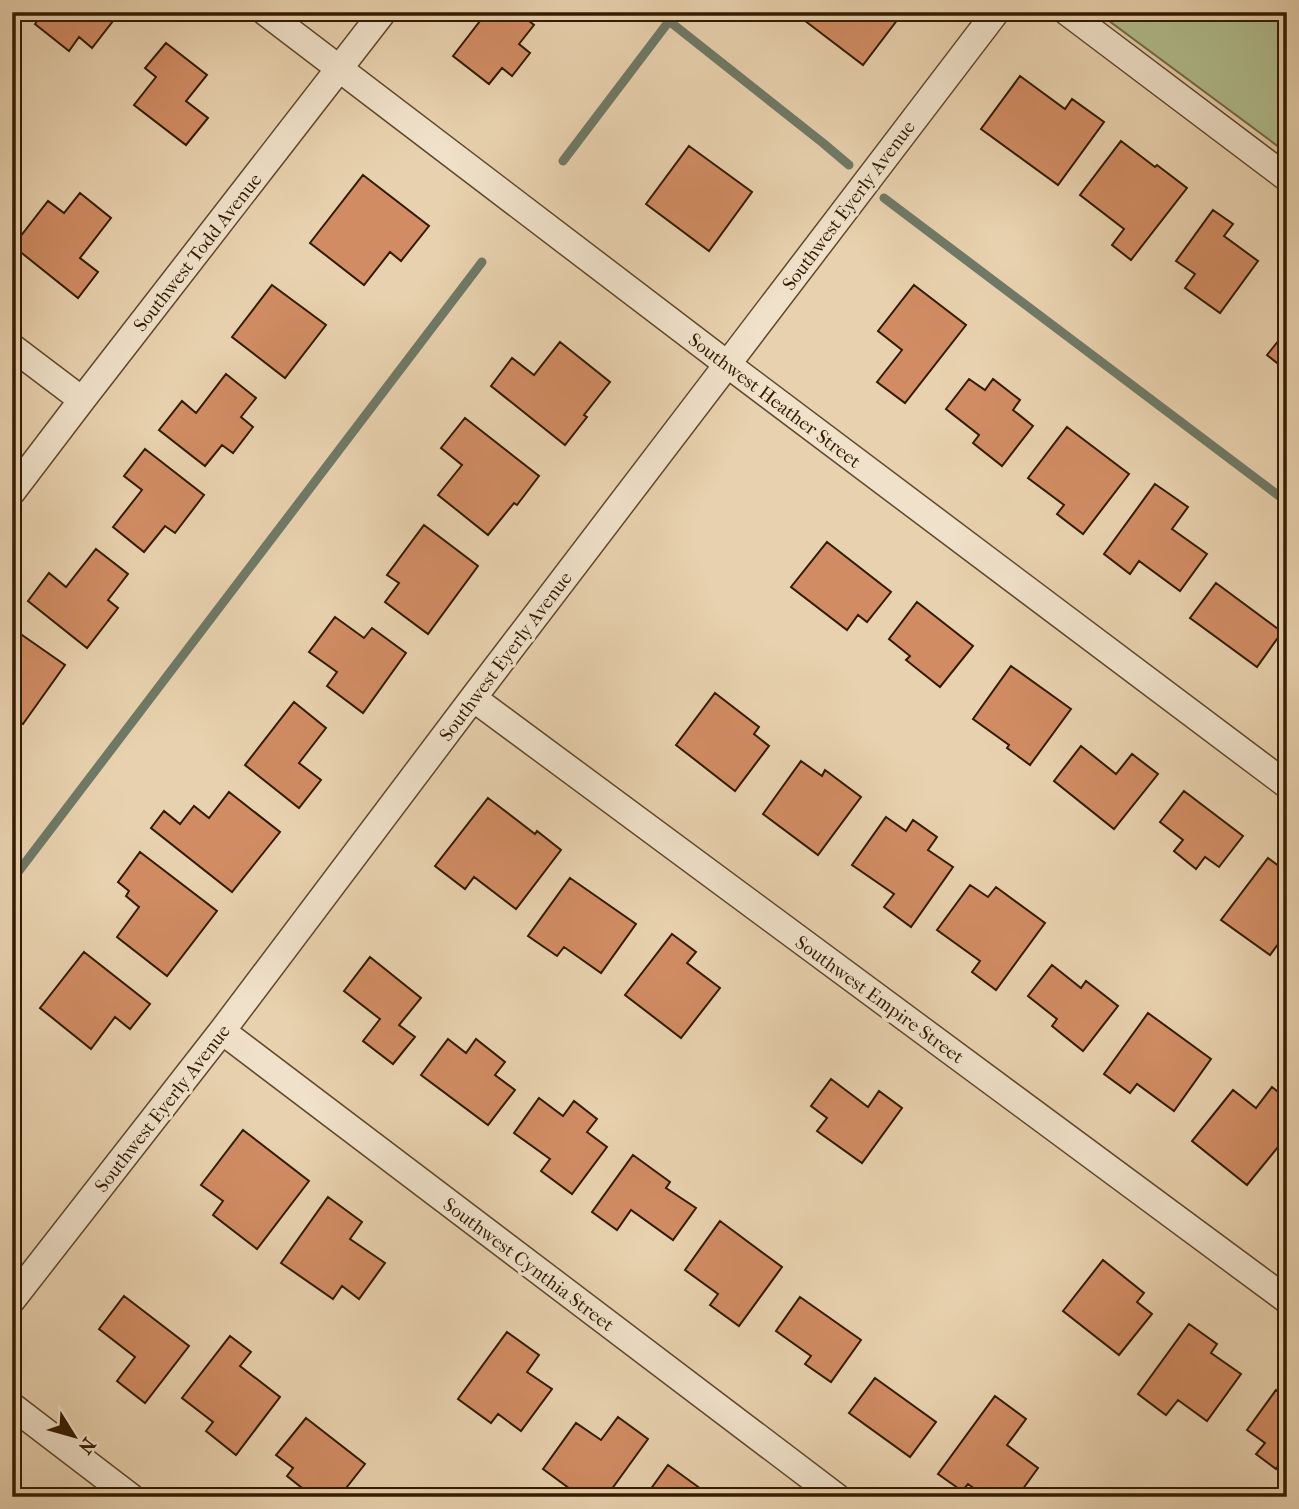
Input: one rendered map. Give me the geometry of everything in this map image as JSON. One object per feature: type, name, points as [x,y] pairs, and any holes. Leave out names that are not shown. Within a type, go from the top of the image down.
[{"type":"street","name":"Southwest Heather Street","points":[[265,12],[1287,785]]},
{"type":"street","name":"Southwest Todd Avenue","points":[[12,492],[383,12]]},
{"type":"street","name":"Southwest Eyerly Avenue","points":[[12,1300],[222,1031],[996,12]]},
{"type":"street","points":[[1068,12],[1287,178]]},
{"type":"street","points":[[12,347],[82,400]]},
{"type":"street","name":"Southwest Empire Street","points":[[473,698],[1287,1300]]},
{"type":"street","name":"Southwest Cynthia Street","points":[[222,1031],[837,1497]]},
{"type":"street","points":[[12,1406],[131,1497]]},
{"type":"green space","points":[[1097,12],[1287,12],[1287,153]]},
{"type":"building","points":[[44,12],[120,12],[92,48],[79,37],[69,51],[35,24]]},
{"type":"building","points":[[487,12],[518,12],[534,25],[519,44],[530,53],[512,76],[502,68],[489,84],[453,56]]},
{"type":"building","points":[[888,12],[898,19],[863,65],[796,14]]},
{"type":"building","points":[[166,43],[207,75],[186,101],[208,118],[186,145],[134,105],[156,77],[145,68]]},
{"type":"building","points":[[1020,76],[1065,109],[1072,99],[1104,122],[1058,185],[981,129]]},
{"type":"building","points":[[1121,141],[1187,188],[1131,260],[1112,245],[1124,229],[1080,195]]},
{"type":"building","points":[[689,146],[752,192],[709,251],[646,204]]},
{"type":"building","points":[[363,175],[429,226],[401,261],[390,252],[364,285],[310,243]]},
{"type":"building","points":[[80,193],[111,218],[80,258],[98,272],[78,298],[13,246],[48,201],[64,213]]},
{"type":"building","points":[[1213,210],[1233,224],[1224,236],[1258,261],[1220,313],[1185,288],[1195,274],[1176,261]]},
{"type":"building","points":[[272,285],[326,325],[285,378],[232,337]]},
{"type":"building","points":[[914,285],[966,325],[905,403],[877,382],[902,350],[878,331]]},
{"type":"building","points":[[1287,330],[1287,371],[1267,355]]},
{"type":"building","points":[[560,342],[610,382],[565,445],[491,386],[512,358],[534,375]]},
{"type":"building","points":[[226,374],[256,398],[241,417],[253,427],[233,453],[222,445],[205,466],[159,430],[182,401],[196,413]]},
{"type":"building","points":[[969,379],[985,390],[993,379],[1020,400],[1013,410],[1033,426],[1002,466],[973,443],[979,435],[946,409]]},
{"type":"building","points":[[465,418],[539,476],[517,505],[514,503],[488,535],[438,495],[462,465],[441,448]]},
{"type":"building","points":[[1067,427],[1129,474],[1083,534],[1057,514],[1064,505],[1028,478]]},
{"type":"building","points":[[145,449],[204,495],[175,533],[165,526],[144,552],[113,527],[142,490],[124,476]]},
{"type":"building","points":[[1155,484],[1188,507],[1172,529],[1207,554],[1180,591],[1139,561],[1130,574],[1104,554]]},
{"type":"building","points":[[424,525],[478,566],[428,634],[385,602],[399,583],[387,575]]},
{"type":"building","points":[[827,542],[891,592],[867,622],[858,615],[847,630],[791,587]]},
{"type":"building","points":[[96,549],[128,574],[108,600],[118,608],[87,648],[28,601],[49,573],[66,587]]},
{"type":"building","points":[[1216,583],[1282,632],[1257,667],[1190,618]]},
{"type":"building","points":[[917,602],[973,646],[940,687],[906,660],[910,656],[889,639]]},
{"type":"building","points":[[335,617],[364,638],[372,628],[406,653],[363,713],[327,686],[337,672],[309,652]]},
{"type":"building","points":[[12,628],[65,665],[23,724],[12,717]]},
{"type":"building","points":[[1011,666],[1071,709],[1030,765],[1007,748],[1009,745],[973,719]]},
{"type":"building","points":[[715,693],[759,727],[754,734],[769,746],[735,791],[676,745]]},
{"type":"building","points":[[294,702],[326,728],[299,763],[321,780],[299,808],[245,765]]},
{"type":"building","points":[[1081,746],[1116,774],[1132,754],[1158,774],[1114,829],[1054,781]]},
{"type":"building","points":[[801,761],[822,776],[825,770],[861,797],[818,855],[763,814]]},
{"type":"building","points":[[1184,791],[1243,836],[1219,867],[1205,857],[1196,869],[1174,851],[1183,840],[1160,822]]},
{"type":"building","points":[[229,792],[280,832],[232,892],[151,828],[164,811],[180,824],[194,806],[209,818]]},
{"type":"building","points":[[488,798],[561,850],[516,909],[474,877],[465,889],[435,866]]},
{"type":"building","points":[[886,817],[906,831],[913,820],[937,837],[928,850],[953,867],[911,927],[884,907],[894,894],[852,865]]},
{"type":"building","points":[[140,852],[217,911],[167,976],[117,937],[139,907],[126,896],[129,891],[118,882]]},
{"type":"building","points":[[1268,858],[1287,872],[1287,949],[1279,943],[1270,955],[1221,920]]},
{"type":"building","points":[[570,878],[636,924],[601,973],[564,947],[557,956],[528,936]]},
{"type":"building","points":[[970,885],[988,897],[996,887],[1045,923],[996,990],[972,972],[980,961],[937,930]]},
{"type":"building","points":[[672,934],[696,952],[687,963],[720,988],[681,1038],[625,995]]},
{"type":"building","points":[[84,952],[150,1004],[130,1029],[115,1017],[91,1049],[40,1008]]},
{"type":"building","points":[[370,957],[421,998],[399,1025],[415,1037],[393,1064],[363,1041],[380,1019],[344,991]]},
{"type":"building","points":[[1052,965],[1081,988],[1086,981],[1118,1006],[1083,1051],[1052,1026],[1057,1019],[1028,996]]},
{"type":"building","points":[[1148,1013],[1211,1059],[1174,1111],[1137,1084],[1130,1093],[1104,1074]]},
{"type":"building","points":[[448,1039],[466,1053],[476,1039],[505,1062],[495,1075],[515,1090],[488,1125],[421,1075]]},
{"type":"building","points":[[831,1079],[868,1107],[879,1091],[902,1108],[862,1163],[817,1131],[827,1118],[811,1106]]},
{"type":"building","points":[[1272,1087],[1287,1099],[1287,1136],[1247,1185],[1192,1141],[1233,1090],[1256,1108]]},
{"type":"building","points":[[539,1098],[563,1116],[574,1101],[597,1119],[587,1132],[607,1147],[572,1194],[541,1171],[550,1159],[514,1133]]},
{"type":"building","points":[[243,1130],[309,1181],[257,1249],[213,1215],[223,1201],[201,1185]]},
{"type":"building","points":[[633,1155],[670,1182],[666,1188],[696,1208],[673,1240],[631,1210],[617,1230],[592,1212]]},
{"type":"building","points":[[328,1197],[362,1222],[350,1239],[385,1263],[359,1299],[342,1286],[333,1299],[281,1263]]},
{"type":"building","points":[[720,1221],[782,1267],[739,1326],[710,1305],[718,1294],[685,1270]]},
{"type":"building","points":[[1103,1260],[1144,1293],[1137,1302],[1152,1314],[1119,1355],[1063,1311]]},
{"type":"building","points":[[124,1296],[189,1346],[145,1403],[117,1381],[135,1357],[99,1329]]},
{"type":"building","points":[[800,1297],[861,1340],[831,1382],[805,1364],[811,1356],[776,1331]]},
{"type":"building","points":[[1189,1324],[1217,1344],[1211,1353],[1241,1374],[1207,1421],[1178,1400],[1166,1415],[1138,1394]]},
{"type":"building","points":[[507,1332],[539,1355],[527,1372],[552,1389],[521,1431],[498,1414],[491,1423],[458,1399]]},
{"type":"building","points":[[230,1336],[251,1352],[240,1366],[280,1397],[236,1455],[206,1431],[213,1422],[182,1398]]},
{"type":"building","points":[[875,1378],[936,1422],[910,1457],[849,1413]]},
{"type":"building","points":[[1276,1390],[1287,1398],[1287,1459],[1284,1457],[1276,1469],[1256,1454],[1265,1443],[1247,1430]]},
{"type":"building","points":[[995,1396],[1026,1419],[1007,1445],[1038,1468],[1017,1497],[986,1497],[968,1484],[962,1491],[938,1474]]},
{"type":"building","points":[[618,1417],[648,1439],[606,1497],[581,1497],[543,1469],[576,1423],[601,1440]]},
{"type":"building","points":[[306,1418],[365,1464],[339,1497],[296,1497],[302,1488],[287,1476],[293,1468],[276,1455]]},
{"type":"building","points":[[668,1465],[712,1497],[645,1497]]},
{"type":"waterway","points":[[563,161],[676,12]]},
{"type":"waterway","points":[[669,21],[849,165]]},
{"type":"waterway","points":[[884,198],[1287,502]]},
{"type":"waterway","points":[[12,880],[482,262]]}]
